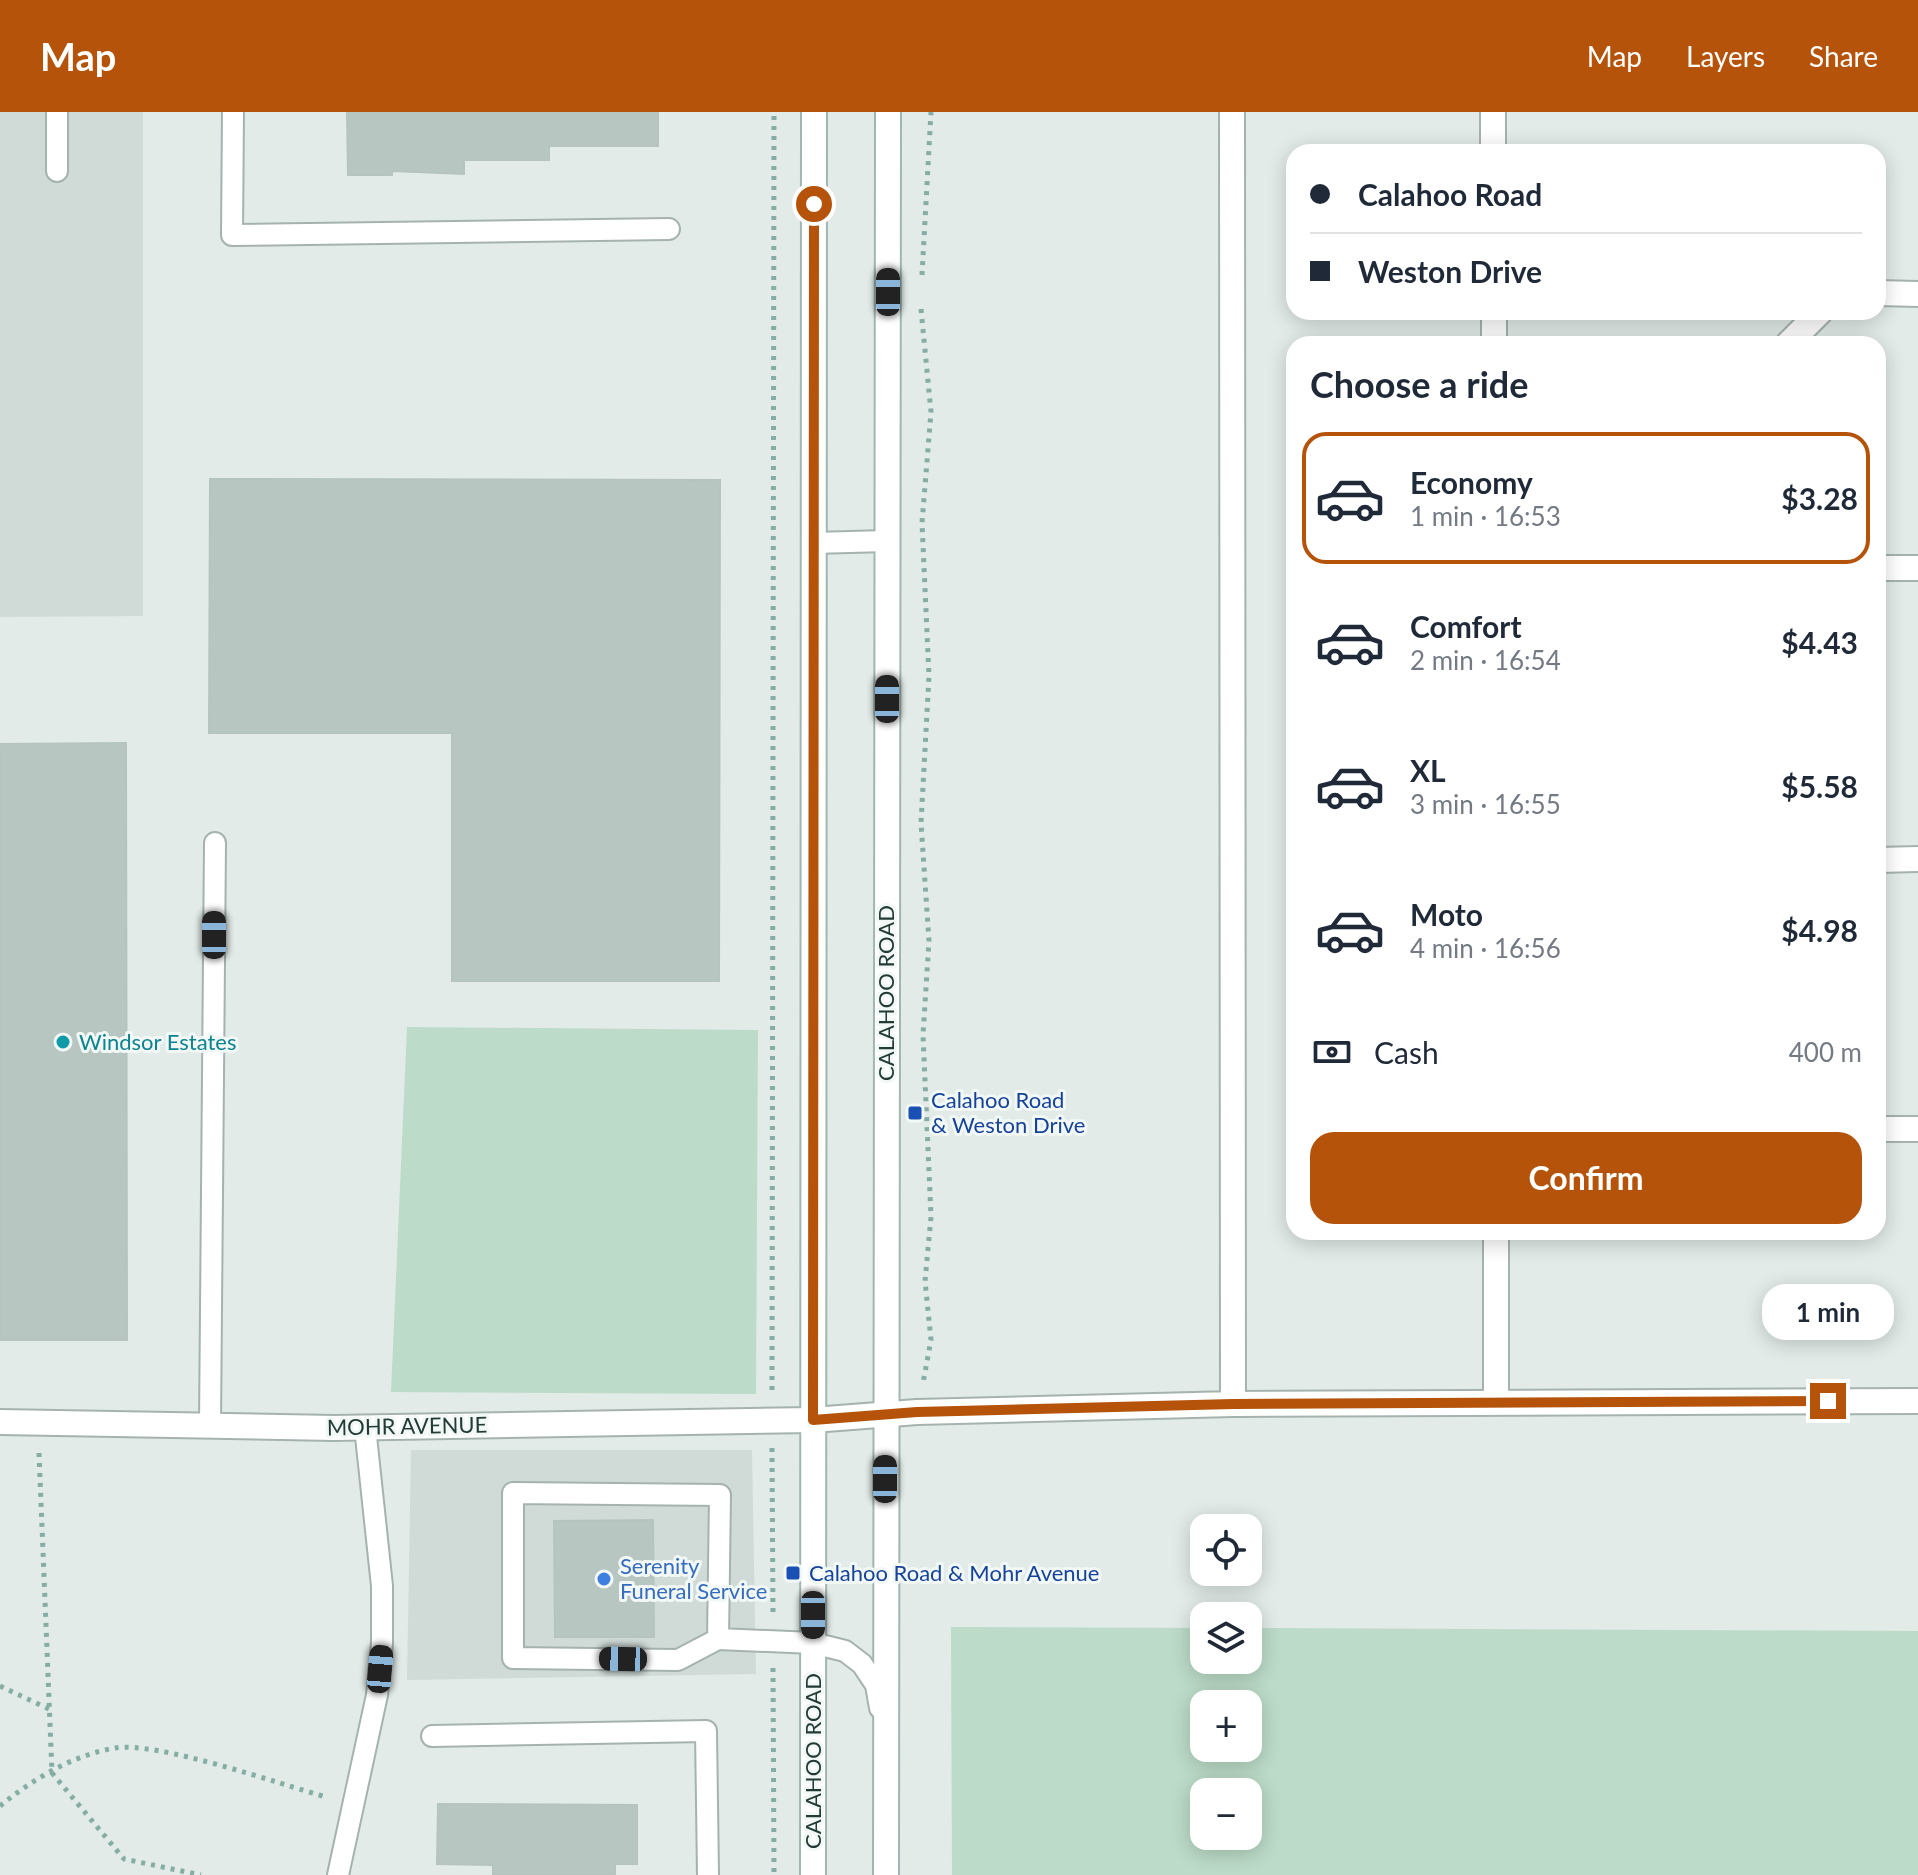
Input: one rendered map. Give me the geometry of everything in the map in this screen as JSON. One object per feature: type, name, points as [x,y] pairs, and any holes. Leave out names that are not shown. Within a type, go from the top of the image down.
[{"type":"street","name":"CALAHOO ROAD","points":[[813,1875],[814,112]]},
{"type":"street","name":"CALAHOO ROAD","points":[[886,1875],[888,112]]},
{"type":"street","points":[[1232,112],[1233,1404]]},
{"type":"street","points":[[1493,112],[1493,144]]},
{"type":"street","points":[[1886,293],[1918,294]]},
{"type":"street","points":[[1796,336],[1812,320]]},
{"type":"street","points":[[1886,568],[1918,568]]},
{"type":"street","points":[[1886,860],[1918,859]]},
{"type":"street","points":[[1886,1129],[1918,1129]]},
{"type":"street","points":[[1496,1240],[1496,1402]]},
{"type":"street","name":"MOHR AVENUE","points":[[0,1422],[365,1427],[813,1420],[917,1412],[1233,1404],[1918,1401]]},
{"type":"lane","points":[[57,112],[57,171]]},
{"type":"lane","points":[[233,112],[232,235],[669,229]]},
{"type":"lane","points":[[813,543],[887,541]]},
{"type":"lane","points":[[210,1426],[215,843]]},
{"type":"lane","points":[[338,1875],[377,1695],[382,1643],[382,1586],[365,1427]]},
{"type":"lane","points":[[718,1639],[720,1495],[513,1493],[513,1658],[678,1660],[718,1639],[813,1643],[845,1651],[862,1664],[876,1685],[886,1733]]},
{"type":"lane","points":[[432,1736],[706,1731],[708,1875]]},
{"type":"path","points":[[774,112],[774,1875]]},
{"type":"path","points":[[921,287],[931,112]]},
{"type":"path","points":[[917,1412],[931,1340],[925,1281],[931,1217],[923,1035],[929,941],[921,823],[929,676],[922,490],[931,412],[921,298]]},
{"type":"path","points":[[37,1423],[51,1710],[51,1771],[124,1859],[201,1875]]},
{"type":"path","points":[[0,1686],[51,1710]]},
{"type":"path","points":[[0,1806],[51,1771],[116,1748],[148,1749],[354,1804]]},
{"type":"shaded area","points":[[0,112],[143,112],[143,616],[0,617]]},
{"type":"shaded area","points":[[411,1450],[752,1450],[756,1674],[407,1680]]},
{"type":"green space","points":[[407,1027],[758,1030],[756,1394],[391,1392]]},
{"type":"green space","points":[[951,1627],[1190,1628],[1190,1674],[1262,1674],[1262,1628],[1918,1631],[1918,1875],[952,1875]]},
{"type":"building","points":[[347,112],[658,112],[658,146],[549,146],[549,160],[464,160],[464,174],[392,171],[392,175],[348,175]]},
{"type":"building","points":[[210,479],[720,480],[719,981],[452,981],[452,733],[209,733]]},
{"type":"building","name":"Windsor Estates","points":[[126,743],[127,1340],[0,1340],[0,744]]},
{"type":"building","name":"Serenity Funeral Service","points":[[653,1520],[654,1637],[555,1637],[554,1521]]},
{"type":"building","points":[[438,1804],[637,1805],[637,1864],[615,1864],[615,1875],[493,1875],[493,1865],[437,1864]]},
{"type":"place","name":"Windsor Estates","points":[[63,1042]]},
{"type":"place","name":"Calahoo Road & Weston Drive","points":[[915,1113]]},
{"type":"place","name":"Calahoo Road & Mohr Avenue","points":[[793,1573]]},
{"type":"place","name":"Serenity Funeral Service","points":[[604,1579]]},
{"type":"route","points":[[814,204],[813,1420],[917,1412],[1059,1411],[1233,1404],[1828,1401]]}]
